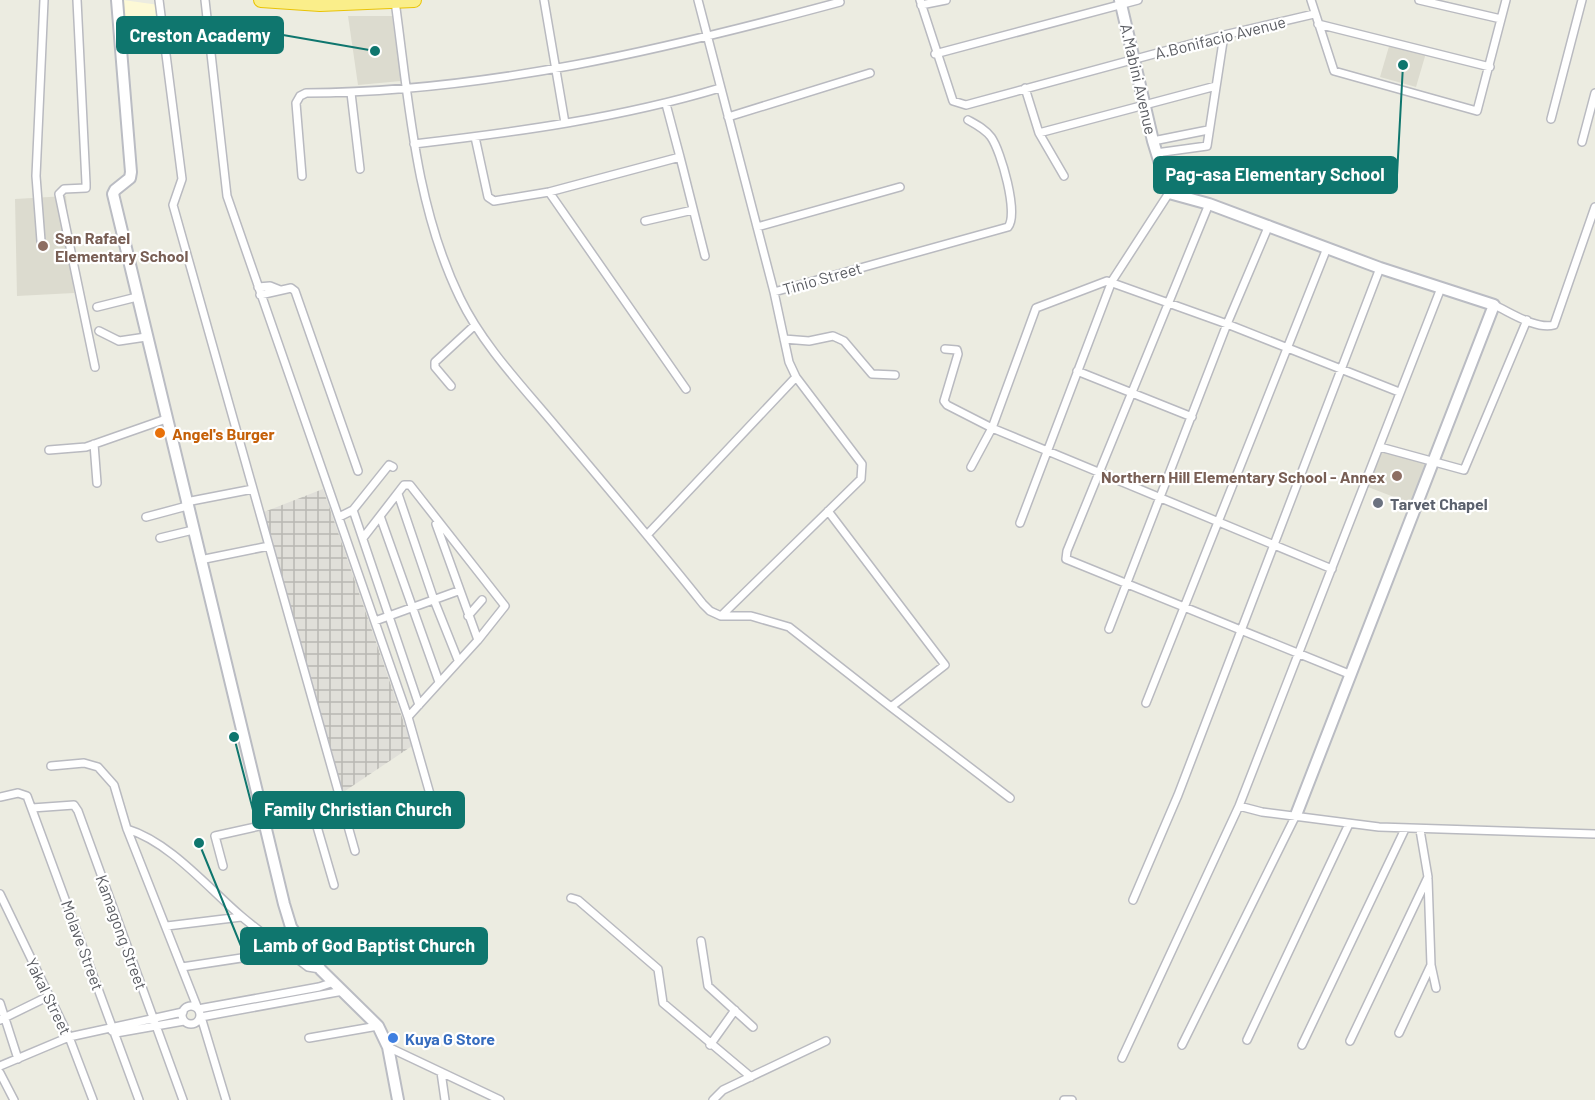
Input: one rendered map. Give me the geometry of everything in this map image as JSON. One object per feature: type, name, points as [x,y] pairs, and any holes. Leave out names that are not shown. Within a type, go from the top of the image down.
[{"type":"highway","points":[[261,0],[320,4],[414,0]]},
{"type":"street","points":[[42,241],[36,176],[44,0]]},
{"type":"street","points":[[77,0],[86,188],[82,190],[64,189],[59,194],[95,367]]},
{"type":"street","points":[[117,0],[131,172],[130,178],[115,190],[114,194],[146,337],[284,904],[291,927],[321,970],[378,1026],[388,1047],[398,1100]]},
{"type":"street","points":[[159,0],[182,179],[173,205],[355,852]]},
{"type":"street","points":[[205,0],[226,190],[408,717],[430,794]]},
{"type":"street","points":[[544,0],[565,123]]},
{"type":"street","name":"Tinio Street","points":[[698,0],[706,38],[774,292],[1008,227],[1013,217],[999,151],[985,130],[968,120]]},
{"type":"street","points":[[946,0],[920,3],[935,54],[1121,2],[1138,0]]},
{"type":"street","points":[[1311,0],[1334,71],[1477,111],[1506,0]]},
{"type":"street","points":[[1419,0],[1501,19]]},
{"type":"street","points":[[1551,119],[1582,0]]},
{"type":"street","points":[[395,1],[414,144],[435,233],[460,297],[475,325],[710,611],[721,616],[751,616],[789,627],[1010,798]]},
{"type":"street","points":[[302,176],[296,112],[300,96],[306,93],[351,93],[407,88],[554,68],[706,38],[840,2]]},
{"type":"street","name":"A.Mabini Avenue","points":[[1121,2],[1144,105],[1168,193]]},
{"type":"street","name":"A.Bonifacio Avenue","points":[[935,54],[953,100],[966,105],[1224,35],[1314,14]]},
{"type":"street","points":[[1318,24],[1490,67]]},
{"type":"street","points":[[1156,153],[1204,147],[1208,143],[1208,130],[1224,35]]},
{"type":"street","points":[[728,117],[870,73]]},
{"type":"street","points":[[1039,133],[1216,87]]},
{"type":"street","points":[[414,144],[565,123],[666,104],[720,88]]},
{"type":"street","points":[[1025,88],[1039,133],[1064,176]]},
{"type":"street","points":[[351,93],[360,170]]},
{"type":"street","points":[[1582,142],[1595,93]]},
{"type":"street","points":[[666,104],[705,256]]},
{"type":"street","points":[[1153,141],[1208,130]]},
{"type":"street","points":[[475,137],[488,197],[494,201],[549,192],[680,158]]},
{"type":"street","points":[[757,227],[900,187]]},
{"type":"street","points":[[549,192],[686,389]]},
{"type":"street","points":[[1020,523],[1112,281],[1168,193],[1209,204],[1269,225],[1327,249],[1494,305],[1548,327],[1554,326],[1591,237],[1595,207]]},
{"type":"street","points":[[1209,204],[1067,551],[1066,559],[1240,632],[1349,674]]},
{"type":"street","points":[[645,221],[693,210]]},
{"type":"street","points":[[1109,629],[1227,324],[1269,225]]},
{"type":"street","points":[[1146,703],[1220,524],[1327,249]]},
{"type":"street","points":[[1133,900],[1178,795],[1380,268]]},
{"type":"street","points":[[971,467],[992,428],[1036,308],[1112,281],[1399,392]]},
{"type":"street","points":[[259,291],[270,286],[280,290],[291,288],[298,296],[358,471]]},
{"type":"street","points":[[1122,1058],[1239,806],[1441,288]]},
{"type":"street","points":[[721,616],[861,479],[864,472],[862,464],[796,377],[789,362],[774,292]]},
{"type":"street","points":[[97,307],[137,297]]},
{"type":"street","points":[[1182,1046],[1296,815],[1494,305]]},
{"type":"street","points":[[1380,447],[1464,470],[1527,320]]},
{"type":"street","points":[[451,386],[435,367],[435,362],[475,325]]},
{"type":"street","points":[[99,331],[118,341],[146,337]]},
{"type":"street","points":[[784,339],[809,341],[833,336],[844,340],[872,374],[895,375]]},
{"type":"street","points":[[945,349],[957,350],[958,354],[945,403],[992,428],[1332,569]]},
{"type":"street","points":[[1077,370],[1192,417]]},
{"type":"street","points":[[647,535],[796,377]]},
{"type":"street","points":[[49,450],[94,444],[166,419]]},
{"type":"street","points":[[94,444],[97,483]]},
{"type":"street","points":[[339,517],[354,510],[389,465],[393,467]]},
{"type":"street","points":[[363,538],[404,485],[410,485],[505,606],[478,640],[408,717]]},
{"type":"street","points":[[146,517],[186,504],[253,489]]},
{"type":"street","points":[[398,494],[434,600],[458,660]]},
{"type":"street","points":[[354,510],[419,705]]},
{"type":"street","points":[[828,511],[945,665],[891,707]]},
{"type":"street","points":[[380,516],[439,682]]},
{"type":"street","points":[[434,518],[458,591],[478,640]]},
{"type":"street","points":[[160,538],[193,530]]},
{"type":"street","points":[[200,560],[269,546]]},
{"type":"street","points":[[375,621],[458,591]]},
{"type":"street","points":[[468,615],[482,600]]},
{"type":"street","points":[[51,766],[84,763],[98,767],[114,785],[128,829],[201,1017],[226,1100]]},
{"type":"street","name":"Molave Street","points":[[0,797],[23,794],[27,796],[139,1100]]},
{"type":"street","name":"Kamagong Street","points":[[32,808],[67,804],[74,805],[78,811],[183,1100]]},
{"type":"street","points":[[223,866],[215,836],[311,806],[334,885]]},
{"type":"street","points":[[1239,806],[1349,824],[1405,829],[1595,834]]},
{"type":"street","points":[[1247,1040],[1349,824]]},
{"type":"street","points":[[128,829],[141,833],[194,873],[241,917],[308,967],[321,970]]},
{"type":"street","points":[[1302,1045],[1405,829]]},
{"type":"street","points":[[1420,830],[1428,877],[1431,965],[1436,988]]},
{"type":"street","points":[[1350,1041],[1428,877]]},
{"type":"street","name":"Yakal Street","points":[[0,894],[69,1037],[93,1100]]},
{"type":"street","points":[[571,898],[579,900],[658,969],[663,1003],[710,1045],[751,1077]]},
{"type":"street","points":[[167,926],[241,917]]},
{"type":"street","points":[[701,941],[708,986],[753,1026]]},
{"type":"street","points":[[182,968],[288,951],[303,944]]},
{"type":"street","points":[[1399,1033],[1431,965]]},
{"type":"street","points":[[154,1022],[183,1012],[190,1006],[198,1009],[319,987],[334,982]]},
{"type":"street","points":[[0,1066],[69,1037],[154,1022],[184,1021],[192,1025],[201,1017],[343,991]]},
{"type":"street","points":[[3,1019],[49,996]]},
{"type":"street","points":[[0,1003],[3,1019],[18,1059]]},
{"type":"street","points":[[710,1045],[735,1010]]},
{"type":"street","points":[[183,1012],[184,1021]]},
{"type":"street","points":[[309,1038],[378,1026]]},
{"type":"street","points":[[713,1100],[723,1090],[826,1041]]},
{"type":"street","points":[[388,1047],[500,1100]]},
{"type":"street","points":[[441,1072],[445,1100]]},
{"type":"street","points":[[0,1073],[14,1100]]},
{"type":"street","points":[[1064,1100],[1072,1100]]},
{"type":"shaded area","points":[[123,0],[159,5],[162,39],[127,42]]},
{"type":"shaded area","points":[[348,16],[392,16],[401,81],[358,85]]},
{"type":"shaded area","points":[[1390,43],[1426,53],[1416,87],[1380,77]]},
{"type":"shaded area","name":"San Rafael Elementary School","points":[[66,196],[74,293],[17,296],[15,199]]},
{"type":"shaded area","name":"Northern Hill Elementary School - Annex","points":[[1383,448],[1427,465],[1412,504],[1368,487]]},
{"type":"shaded area","points":[[323,489],[412,746],[342,793],[264,512]]},
{"type":"place","name":"Creston Academy","points":[[375,51]]},
{"type":"place","name":"Pag-asa Elementary School","points":[[1403,65]]},
{"type":"place","name":"San Rafael Elementary School","points":[[43,246]]},
{"type":"place","name":"Angel's Burger","points":[[160,433]]},
{"type":"place","name":"Northern Hill Elementary School - Annex","points":[[1397,476]]},
{"type":"place","name":"Tarvet Chapel","points":[[1378,503]]},
{"type":"place","name":"Family Christian Church","points":[[234,737]]},
{"type":"place","name":"Lamb of God Baptist Church","points":[[199,843]]},
{"type":"place","name":"Kuya G Store","points":[[393,1038]]}]
